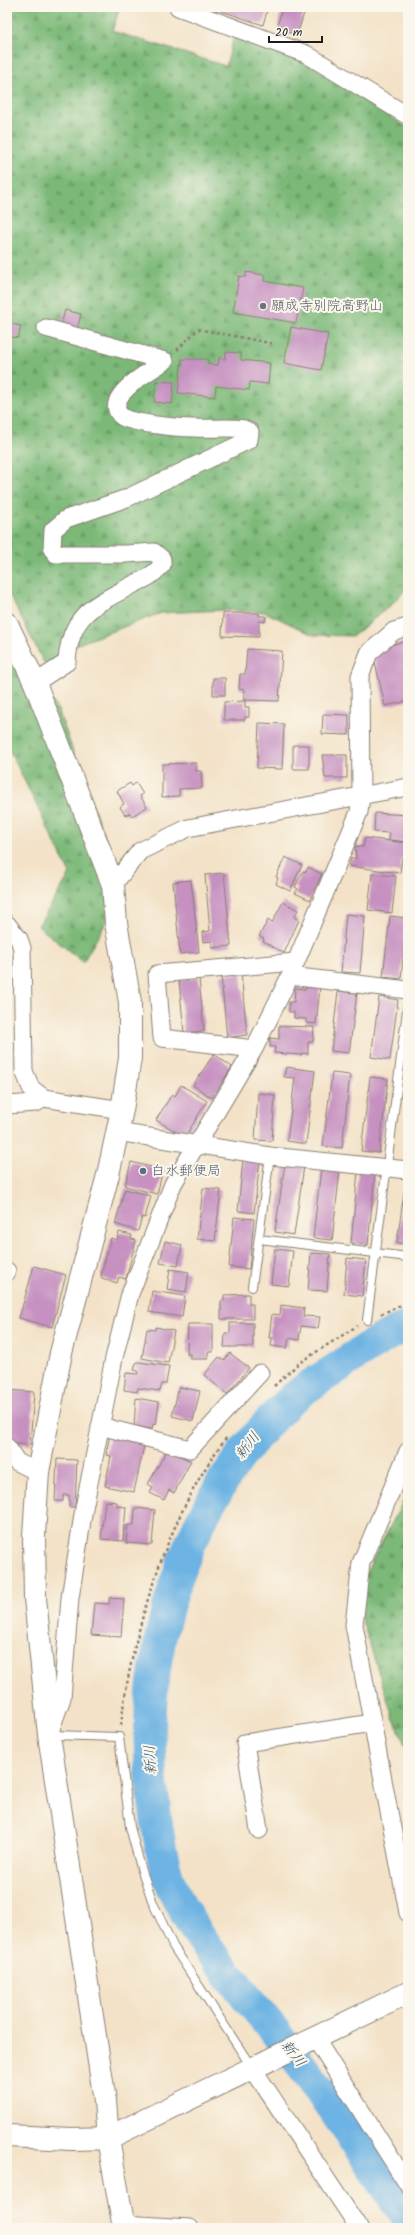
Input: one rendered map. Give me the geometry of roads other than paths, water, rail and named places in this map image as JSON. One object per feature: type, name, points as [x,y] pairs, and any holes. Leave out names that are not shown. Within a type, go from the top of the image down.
[{"type":"street","points":[[178,7],[306,54],[408,116]]},
{"type":"street","points":[[35,683],[66,662],[77,623],[89,608],[150,576],[162,565],[162,559],[154,552],[56,554],[52,550],[53,530],[66,519],[127,498],[249,440],[250,432],[244,429],[194,428],[130,420],[120,414],[117,403],[121,395],[146,373],[165,361],[46,328]]},
{"type":"street","points":[[7,624],[35,683],[113,885],[116,923],[130,1002],[130,1058],[122,1110],[108,1175],[61,1354],[38,1472],[34,1536],[35,1598],[49,1735],[105,2101],[108,2138],[124,2226],[190,2228]]},
{"type":"street","points":[[49,1735],[62,1698],[70,1598],[100,1426],[130,1294],[173,1184],[254,1049],[292,969],[359,812],[361,796],[360,676],[369,653],[394,631],[408,627]]},
{"type":"street","points":[[113,885],[140,851],[188,828],[408,788]]},
{"type":"street","points":[[7,924],[19,939],[22,948],[24,1071],[31,1088],[44,1098],[122,1110]]},
{"type":"street","points":[[254,1049],[162,1038],[158,974],[292,969],[408,990]]},
{"type":"street","points":[[7,1105],[36,1103],[44,1098]]},
{"type":"street","points":[[117,1132],[195,1146],[270,1156],[408,1170]]},
{"type":"street","points":[[100,1426],[190,1449],[260,1373]]},
{"type":"street","points":[[7,1447],[17,1462],[38,1472]]},
{"type":"street","points":[[408,1451],[361,1563],[354,1625],[408,1912]]},
{"type":"street","points":[[259,1830],[245,1743],[372,1723]]},
{"type":"street","points":[[7,2136],[72,2139],[108,2138],[408,1993]]},
{"type":"street","points":[[313,2039],[408,2185]]},
{"type":"street","points":[[256,2067],[359,2228]]},
{"type":"lane","points":[[367,1320],[408,1003]]},
{"type":"lane","points":[[252,1287],[270,1156]]},
{"type":"lane","points":[[259,1239],[408,1257]]},
{"type":"lane","points":[[49,1735],[120,1736],[130,1827],[141,1868],[153,1903],[173,1946],[256,2067]]},
{"type":"waterway","name":"新川","points":[[408,1326],[388,1335],[370,1346],[305,1389],[290,1401],[253,1440],[222,1484],[196,1531],[176,1582],[161,1635],[152,1688],[150,1742],[153,1795],[158,1831],[165,1868],[173,1890],[200,1936],[232,1980],[284,2043],[314,2083],[408,2219]]},
{"type":"place","name":"願成寺別院高野山","points":[[263,306]]},
{"type":"place","name":"白水郵便局","points":[[143,1171]]}]
